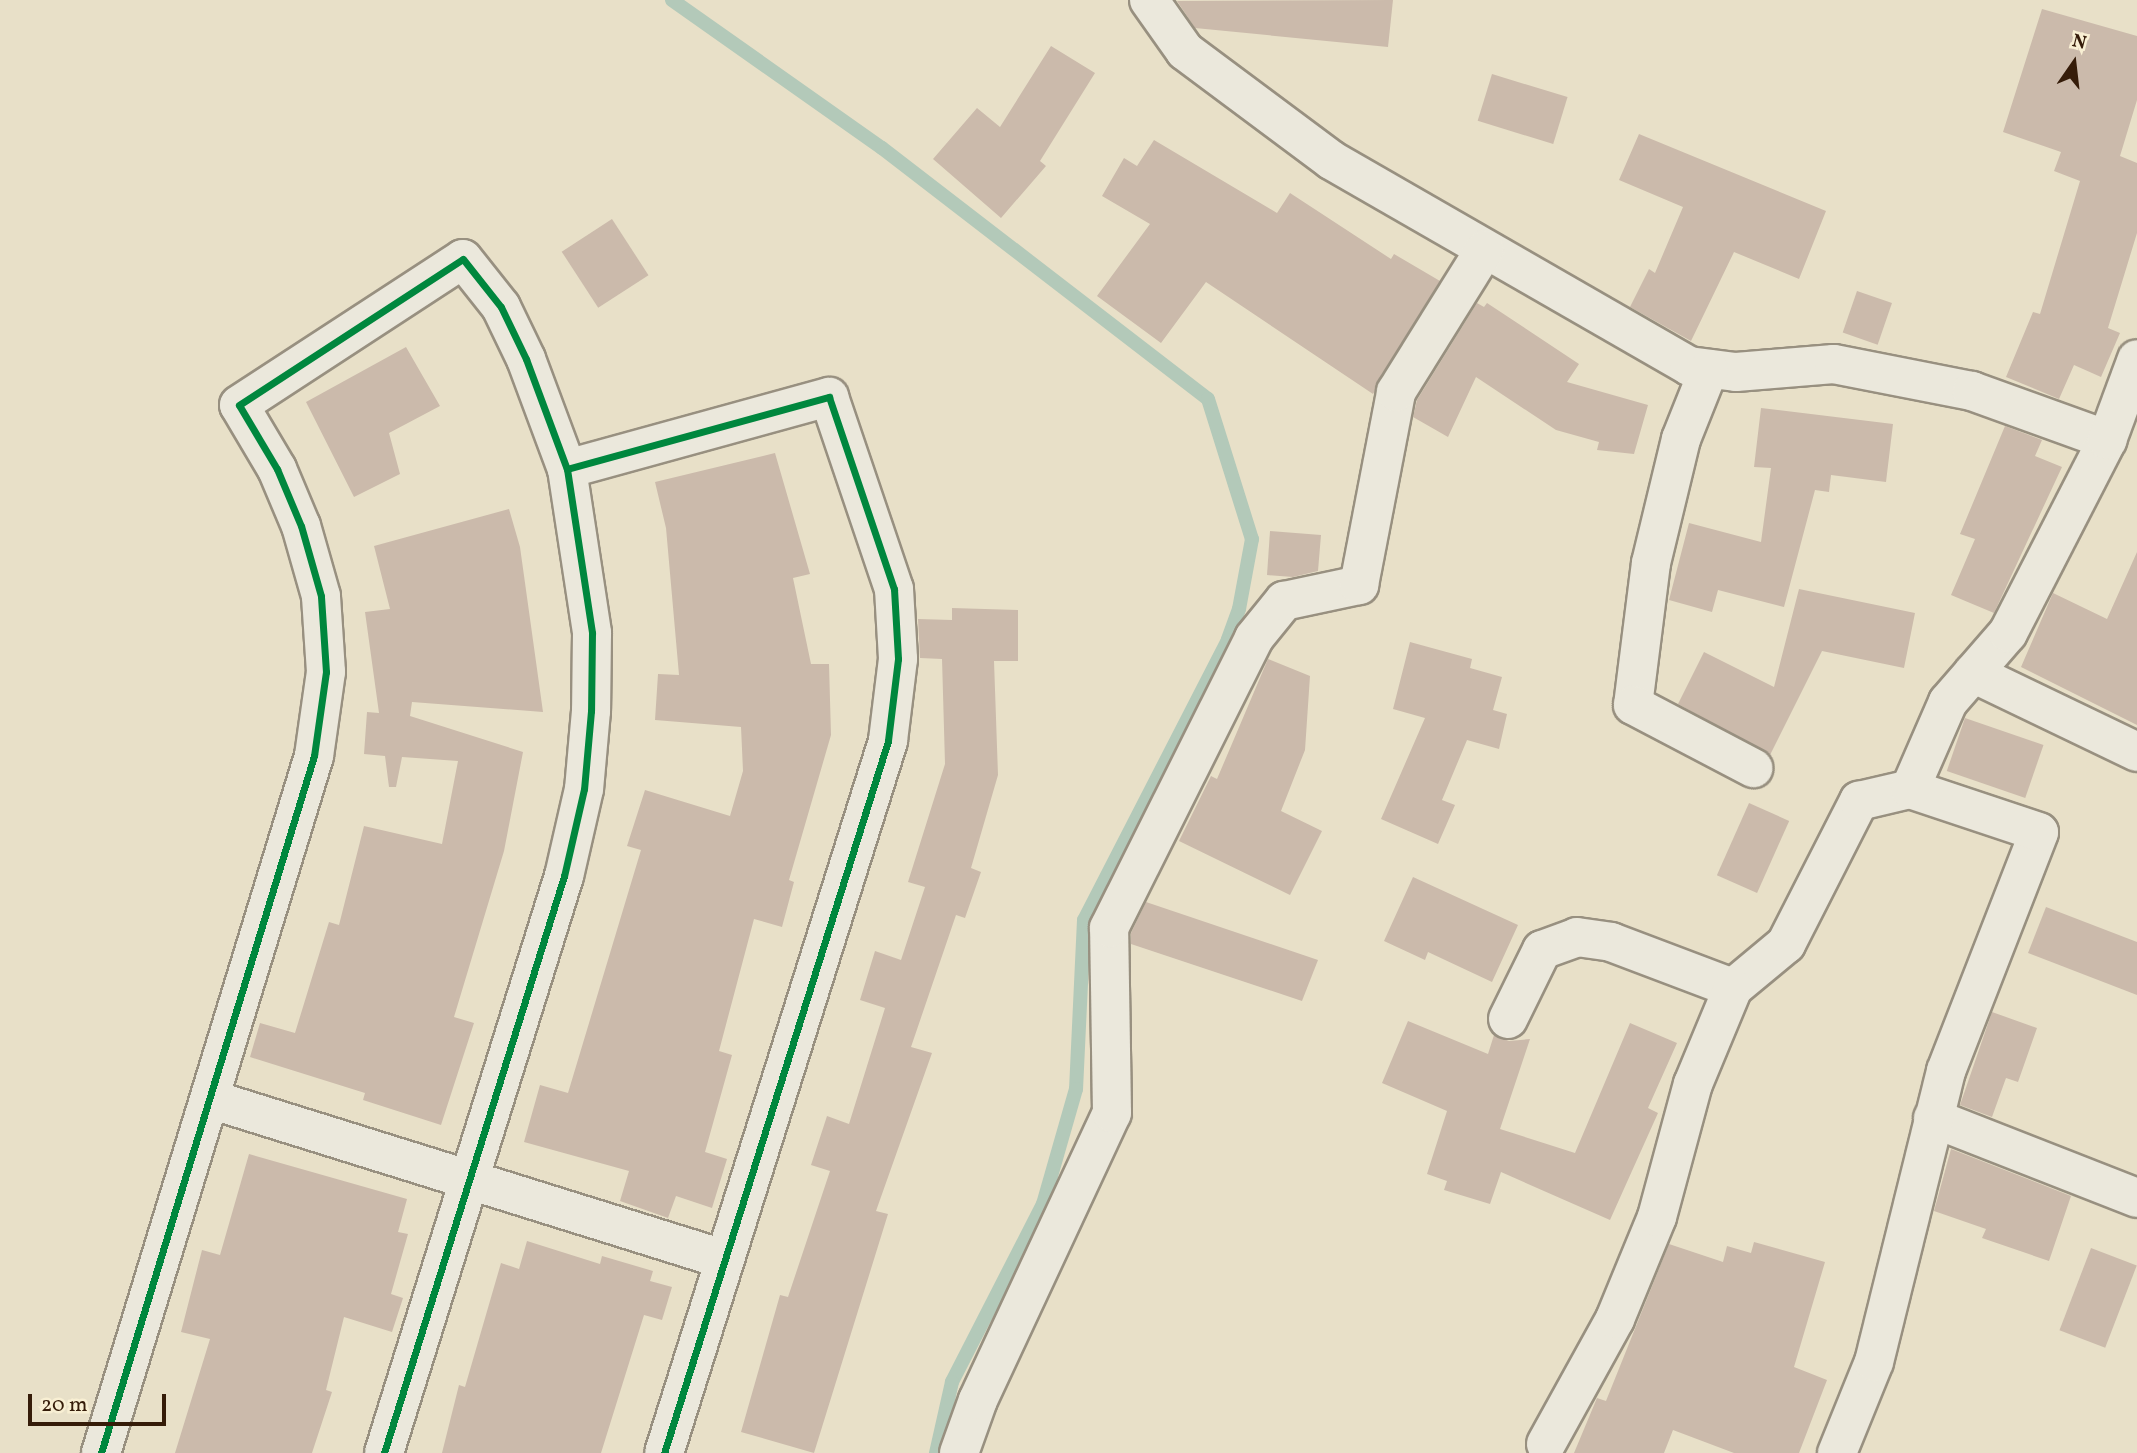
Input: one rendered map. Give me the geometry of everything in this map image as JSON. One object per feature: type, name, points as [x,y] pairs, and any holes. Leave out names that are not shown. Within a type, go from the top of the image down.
[{"type":"street","points":[[1149,0],[1185,51],[1331,160],[1689,366],[1736,372],[1834,365],[1972,391],[2107,440]]},
{"type":"street","points":[[959,1453],[978,1400],[1112,1113],[1110,928],[1254,638],[1284,601],[1359,585],[1396,392],[1485,249]]},
{"type":"street","points":[[101,1453],[314,756],[326,672],[321,596],[301,526],[277,469],[239,405],[463,260],[501,307],[526,359],[567,469],[592,633],[584,789],[564,876],[384,1453]]},
{"type":"street","points":[[1910,789],[1948,702],[2008,633],[2107,440],[2137,359]]},
{"type":"street","points":[[1709,369],[1681,439],[1651,564],[1633,705],[1753,768]]},
{"type":"street","points":[[567,469],[829,397],[894,589],[898,659],[888,741],[664,1453]]},
{"type":"street","points":[[1973,673],[2137,752]]},
{"type":"street","points":[[1546,1444],[1615,1319],[1657,1217],[1693,1084],[1733,988],[1786,944],[1859,801],[1910,789],[2039,832],[1946,1071],[1874,1362],[1837,1453]]},
{"type":"street","points":[[1508,1019],[1542,950],[1577,937],[1611,942],[1733,988]]},
{"type":"street","points":[[210,1099],[723,1259]]},
{"type":"street","points":[[1933,1118],[2137,1198]]},
{"type":"building","points":[[1393,0],[1388,47],[1195,28],[1177,1]]},
{"type":"building","points":[[2042,9],[2137,36],[2137,100],[2120,156],[2137,163],[2137,233],[2108,328],[2120,333],[2101,377],[2074,365],[2059,399],[2006,377],[2033,312],[2040,314],[2080,181],[2054,171],[2061,152],[2003,132]]},
{"type":"building","points":[[1051,46],[1095,73],[1040,161],[1046,166],[1001,218],[933,159],[977,108],[1000,127]]},
{"type":"building","points":[[1492,74],[1568,97],[1553,144],[1478,121]]},
{"type":"building","points":[[1639,134],[1826,211],[1799,279],[1734,252],[1691,341],[1630,307],[1649,269],[1655,273],[1683,207],[1619,180]]},
{"type":"building","points":[[1154,140],[1277,213],[1290,193],[1391,259],[1394,254],[1440,281],[1373,394],[1206,282],[1161,343],[1097,296],[1150,224],[1102,196],[1124,158],[1137,166]]},
{"type":"building","points":[[612,219],[648,275],[598,308],[562,252]]},
{"type":"building","points":[[1857,291],[1892,303],[1878,345],[1843,333]]},
{"type":"building","points":[[1477,303],[1484,307],[1487,303],[1579,364],[1567,382],[1648,405],[1634,454],[1597,450],[1599,442],[1556,430],[1476,377],[1448,437],[1413,417],[1417,400]]},
{"type":"building","points":[[406,347],[440,406],[389,433],[400,474],[354,497],[306,402]]},
{"type":"building","points":[[1761,408],[1893,424],[1886,482],[1831,475],[1829,492],[1815,490],[1784,607],[1718,590],[1712,612],[1669,600],[1689,523],[1761,542],[1771,468],[1754,467]]},
{"type":"building","points":[[2005,426],[2042,440],[2035,456],[2062,467],[1994,613],[1951,595],[1975,539],[1960,534]]},
{"type":"building","points":[[775,453],[810,574],[793,578],[811,664],[829,664],[831,735],[789,880],[794,882],[782,927],[754,919],[719,1051],[732,1055],[705,1152],[727,1159],[712,1208],[676,1196],[668,1218],[620,1201],[629,1171],[524,1142],[540,1085],[568,1093],[641,850],[627,846],[645,790],[730,816],[743,771],[741,727],[655,720],[658,674],[679,675],[666,528],[655,482]]},
{"type":"building","points":[[509,509],[520,547],[543,712],[412,702],[410,716],[523,752],[504,851],[454,1017],[474,1023],[441,1125],[363,1100],[365,1093],[250,1057],[260,1023],[295,1033],[329,922],[339,925],[364,826],[442,844],[458,761],[402,757],[396,787],[389,787],[385,756],[364,754],[367,712],[379,713],[365,612],[390,609],[374,546]]},
{"type":"building","points":[[1270,531],[1321,535],[1318,571],[1293,577],[1267,575]]},
{"type":"building","points":[[2137,552],[2137,725],[2021,667],[2053,593],[2107,619]]},
{"type":"building","points":[[1799,589],[1915,613],[1904,668],[1822,651],[1770,755],[1678,704],[1704,652],[1774,687]]},
{"type":"building","points":[[952,608],[1018,610],[1018,661],[994,661],[998,775],[971,868],[981,872],[965,918],[956,915],[911,1047],[932,1053],[876,1211],[888,1214],[814,1453],[741,1432],[780,1295],[788,1297],[830,1171],[811,1165],[827,1116],[849,1124],[885,1008],[860,1000],[875,951],[901,960],[925,887],[908,882],[945,764],[942,659],[920,658],[918,619],[952,620]]},
{"type":"building","points":[[1410,642],[1472,659],[1470,668],[1502,677],[1493,710],[1507,714],[1499,749],[1467,740],[1442,800],[1455,805],[1438,844],[1381,819],[1425,718],[1393,709]]},
{"type":"building","points":[[1268,659],[1310,676],[1305,750],[1281,811],[1322,831],[1290,895],[1179,841],[1211,776],[1217,779]]},
{"type":"building","points":[[1965,718],[2043,745],[2025,798],[1947,771]]},
{"type":"building","points":[[1749,803],[1789,821],[1757,893],[1717,875]]},
{"type":"building","points":[[1413,877],[1518,925],[1492,982],[1428,952],[1425,960],[1384,941]]},
{"type":"building","points":[[1146,902],[1318,960],[1302,1001],[1131,944],[1131,933]]},
{"type":"building","points":[[2046,907],[2137,942],[2137,995],[2028,953]]},
{"type":"building","points":[[1992,1012],[2037,1028],[2018,1082],[2006,1078],[1992,1117],[1960,1105]]},
{"type":"building","points":[[1408,1021],[1488,1054],[1494,1035],[1509,1041],[1530,1039],[1500,1129],[1575,1153],[1630,1023],[1677,1043],[1648,1108],[1658,1113],[1610,1220],[1501,1172],[1490,1204],[1444,1190],[1447,1181],[1427,1174],[1447,1111],[1382,1083]]},
{"type":"building","points":[[1951,1149],[2071,1196],[2049,1261],[1982,1238],[1986,1229],[1934,1211]]},
{"type":"building","points":[[249,1154],[407,1199],[398,1232],[408,1234],[391,1294],[403,1298],[392,1332],[344,1317],[326,1390],[332,1392],[312,1453],[175,1453],[210,1339],[181,1332],[202,1250],[220,1255]]},
{"type":"building","points":[[527,1241],[600,1264],[602,1256],[653,1271],[650,1281],[672,1287],[662,1320],[644,1315],[601,1453],[442,1453],[459,1385],[465,1387],[501,1263],[519,1269]]},
{"type":"building","points":[[1754,1242],[1825,1262],[1794,1367],[1827,1380],[1799,1453],[1734,1453],[1673,1430],[1664,1453],[1574,1453],[1597,1398],[1606,1401],[1669,1244],[1723,1262],[1727,1246],[1751,1253]]},
{"type":"building","points":[[2091,1248],[2137,1266],[2105,1348],[2059,1330]]},
{"type":"waterway","points":[[672,0],[882,148],[1208,399],[1252,539],[1239,609],[1228,640],[1084,920],[1076,1089],[1043,1204],[952,1382],[936,1453]]},
{"type":"cycle path","points":[[101,1453],[314,756],[326,672],[321,596],[301,526],[277,469],[239,405],[463,259],[501,307],[526,359],[567,469],[592,633],[591,711],[584,789],[564,876],[384,1453]]},
{"type":"cycle path","points":[[567,469],[829,397],[894,589],[898,659],[888,741],[664,1453]]}]
